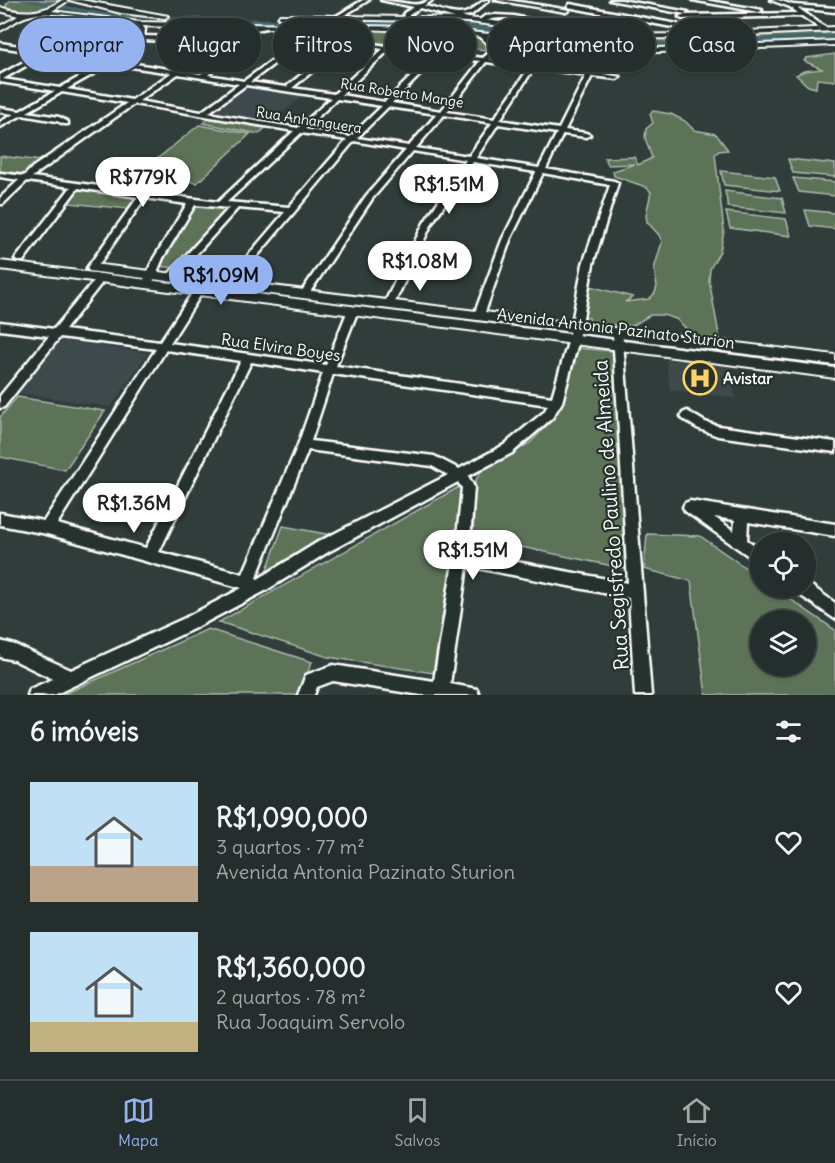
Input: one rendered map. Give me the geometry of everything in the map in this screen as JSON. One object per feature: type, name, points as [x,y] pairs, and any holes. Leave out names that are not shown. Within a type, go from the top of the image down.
[{"type":"main road","points":[[72,0],[151,15],[234,17]]},
{"type":"main road","points":[[87,0],[95,6]]},
{"type":"main road","points":[[0,19],[44,11],[65,1]]},
{"type":"main road","points":[[1,4],[9,13],[57,13],[94,18]]},
{"type":"main road","points":[[0,29],[28,13]]},
{"type":"main road","points":[[267,17],[385,18]]},
{"type":"main road","points":[[269,26],[306,22],[278,17]]},
{"type":"main road","points":[[476,21],[488,24]]},
{"type":"main road","points":[[145,24],[385,28]]},
{"type":"main road","points":[[756,33],[835,29]]},
{"type":"main road","points":[[476,34],[488,34]]},
{"type":"main road","points":[[655,51],[835,43]]},
{"type":"main road","name":"Avenida Antonia Pazinato Sturion","points":[[0,256],[96,273]]},
{"type":"main road","name":"Avenida Antonia Pazinato Sturion","points":[[0,265],[147,279],[198,291],[353,310],[835,360]]},
{"type":"main road","name":"Avenida Antonia Pazinato Sturion","points":[[147,279],[171,277],[305,293],[479,315],[575,333]]},
{"type":"main road","points":[[198,291],[219,291],[230,284]]},
{"type":"main road","name":"Avenida Antonia Pazinato Sturion","points":[[619,338],[835,373]]},
{"type":"street","points":[[338,17],[367,0]]},
{"type":"street","points":[[382,0],[420,6],[464,18]]},
{"type":"street","points":[[406,18],[408,12],[431,0]]},
{"type":"street","points":[[457,15],[469,14],[487,0]]},
{"type":"street","points":[[497,0],[531,2],[667,24]]},
{"type":"street","points":[[558,18],[577,0]]},
{"type":"street","points":[[612,0],[684,15],[803,14]]},
{"type":"street","points":[[682,18],[694,0],[783,14]]},
{"type":"street","points":[[773,0],[792,6],[835,10]]},
{"type":"street","points":[[792,6],[824,29]]},
{"type":"street","points":[[481,21],[486,16],[512,18]]},
{"type":"street","points":[[261,28],[269,26]]},
{"type":"street","points":[[481,35],[488,40]]},
{"type":"street","name":"Rua Roberto Mange","points":[[0,45],[18,47]]},
{"type":"street","points":[[220,204],[385,51]]},
{"type":"street","points":[[305,293],[369,198],[488,56]]},
{"type":"street","points":[[476,58],[488,59]]},
{"type":"street","points":[[202,114],[273,62]]},
{"type":"street","points":[[0,79],[18,68]]},
{"type":"street","points":[[0,124],[93,72]]},
{"type":"street","points":[[0,202],[26,177],[177,72]]},
{"type":"street","name":"Rua Roberto Mange","points":[[177,72],[586,135]]},
{"type":"street","points":[[203,76],[207,72]]},
{"type":"street","points":[[288,88],[308,72]]},
{"type":"street","points":[[230,284],[290,210],[352,140],[421,72]]},
{"type":"street","points":[[389,304],[428,223],[529,72]]},
{"type":"street","points":[[576,72],[617,77]]},
{"type":"street","points":[[479,315],[506,240],[590,74]]},
{"type":"street","name":"Rua Anhanguera","points":[[0,79],[614,183],[588,264],[575,333]]},
{"type":"street","points":[[0,110],[59,119],[66,123]]},
{"type":"street","points":[[0,175],[192,202],[290,210]]},
{"type":"street","points":[[20,259],[77,185]]},
{"type":"street","points":[[2,398],[56,334],[143,195]]},
{"type":"street","points":[[147,279],[192,202]]},
{"type":"street","points":[[171,277],[236,205]]},
{"type":"street","points":[[47,528],[198,291]]},
{"type":"street","points":[[253,584],[353,310]]},
{"type":"street","name":"Rua Elvira Boyes","points":[[0,326],[165,346],[556,402]]},
{"type":"street","points":[[36,695],[190,623],[253,584],[508,449],[548,415],[556,402],[575,333]]},
{"type":"street","name":"Rua Segisfredo Paulino de Almeida","points":[[619,338],[643,695]]},
{"type":"street","points":[[150,555],[248,359]]},
{"type":"street","points":[[687,416],[701,425],[718,431],[835,447]]},
{"type":"street","points":[[304,445],[434,461],[460,475],[468,487],[461,558],[440,693]]},
{"type":"street","points":[[750,550],[690,507],[835,530]]},
{"type":"street","points":[[740,543],[742,519],[747,515]]},
{"type":"street","points":[[0,519],[47,528],[253,584]]},
{"type":"street","points":[[461,558],[636,592]]},
{"type":"street","points":[[816,598],[835,612]]},
{"type":"street","points":[[0,649],[15,653],[72,679]]},
{"type":"street","points":[[306,695],[312,681],[333,673],[440,693],[471,695]]},
{"type":"shaded area","points":[[247,86],[304,96],[270,122],[210,113]]},
{"type":"shaded area","points":[[61,340],[148,353],[111,407],[19,393]]},
{"type":"shaded area","name":"Avistar","points":[[666,359],[729,367],[736,398],[670,390]]},
{"type":"green space","points":[[11,0],[59,0],[48,7],[27,11],[7,7],[6,4]]},
{"type":"green space","points":[[373,30],[385,30],[385,44],[373,42]]},
{"type":"green space","points":[[835,30],[835,37],[756,42],[756,34]]},
{"type":"green space","points":[[476,37],[488,46],[487,50],[476,49]]},
{"type":"green space","points":[[655,38],[667,38],[667,41],[655,43]]},
{"type":"green space","points":[[835,54],[835,81],[817,79],[816,88],[808,86],[796,75],[804,71],[822,69],[804,61],[806,58]]},
{"type":"green space","points":[[653,111],[671,114],[685,121],[694,130],[716,134],[728,150],[715,154],[724,231],[720,251],[710,269],[709,280],[720,340],[694,336],[676,319],[663,315],[650,315],[632,326],[591,323],[589,318],[581,317],[589,286],[633,297],[625,302],[649,299],[655,293],[657,286],[654,269],[662,242],[647,222],[646,215],[651,192],[646,187],[614,176],[613,171],[635,164],[608,165],[605,158],[634,157],[638,165],[652,158],[645,138],[646,129],[653,123],[650,114]]},
{"type":"green space","points":[[209,118],[265,128],[259,134],[203,123]]},
{"type":"green space","points":[[199,125],[250,134],[197,183],[142,171]]},
{"type":"green space","points":[[0,156],[42,161],[25,174],[0,171]]},
{"type":"green space","points":[[788,159],[835,164],[835,177],[793,173]]},
{"type":"green space","points":[[721,171],[775,177],[780,191],[724,185]]},
{"type":"green space","points":[[793,178],[835,182],[835,196],[799,192]]},
{"type":"green space","points":[[80,187],[137,196],[129,209],[68,203]]},
{"type":"green space","points":[[725,191],[782,198],[786,213],[728,207]]},
{"type":"green space","points":[[196,204],[231,207],[175,268],[158,266]]},
{"type":"green space","points":[[805,210],[835,213],[835,229],[810,226]]},
{"type":"green space","points":[[726,212],[786,219],[791,236],[730,228]]},
{"type":"green space","points":[[577,348],[613,351],[627,569],[473,537],[475,482],[481,471],[530,443],[551,421]]},
{"type":"green space","points":[[17,397],[105,411],[65,470],[0,457],[0,417]]},
{"type":"green space","points":[[459,487],[464,491],[433,673],[328,657],[219,622]]},
{"type":"green space","points":[[283,526],[331,535],[265,575]]},
{"type":"green space","points":[[647,534],[700,536],[750,571],[750,598],[789,598],[806,610],[750,610],[750,676],[816,676],[816,617],[835,630],[835,695],[706,695],[691,581],[644,569]]},
{"type":"green space","points":[[208,629],[312,662],[298,695],[62,695]]},
{"type":"waterway","points":[[23,0],[105,15],[141,18],[306,23],[421,23],[499,31],[604,47],[835,38]]},
{"type":"place","name":"Avistar","points":[[700,378]]}]
